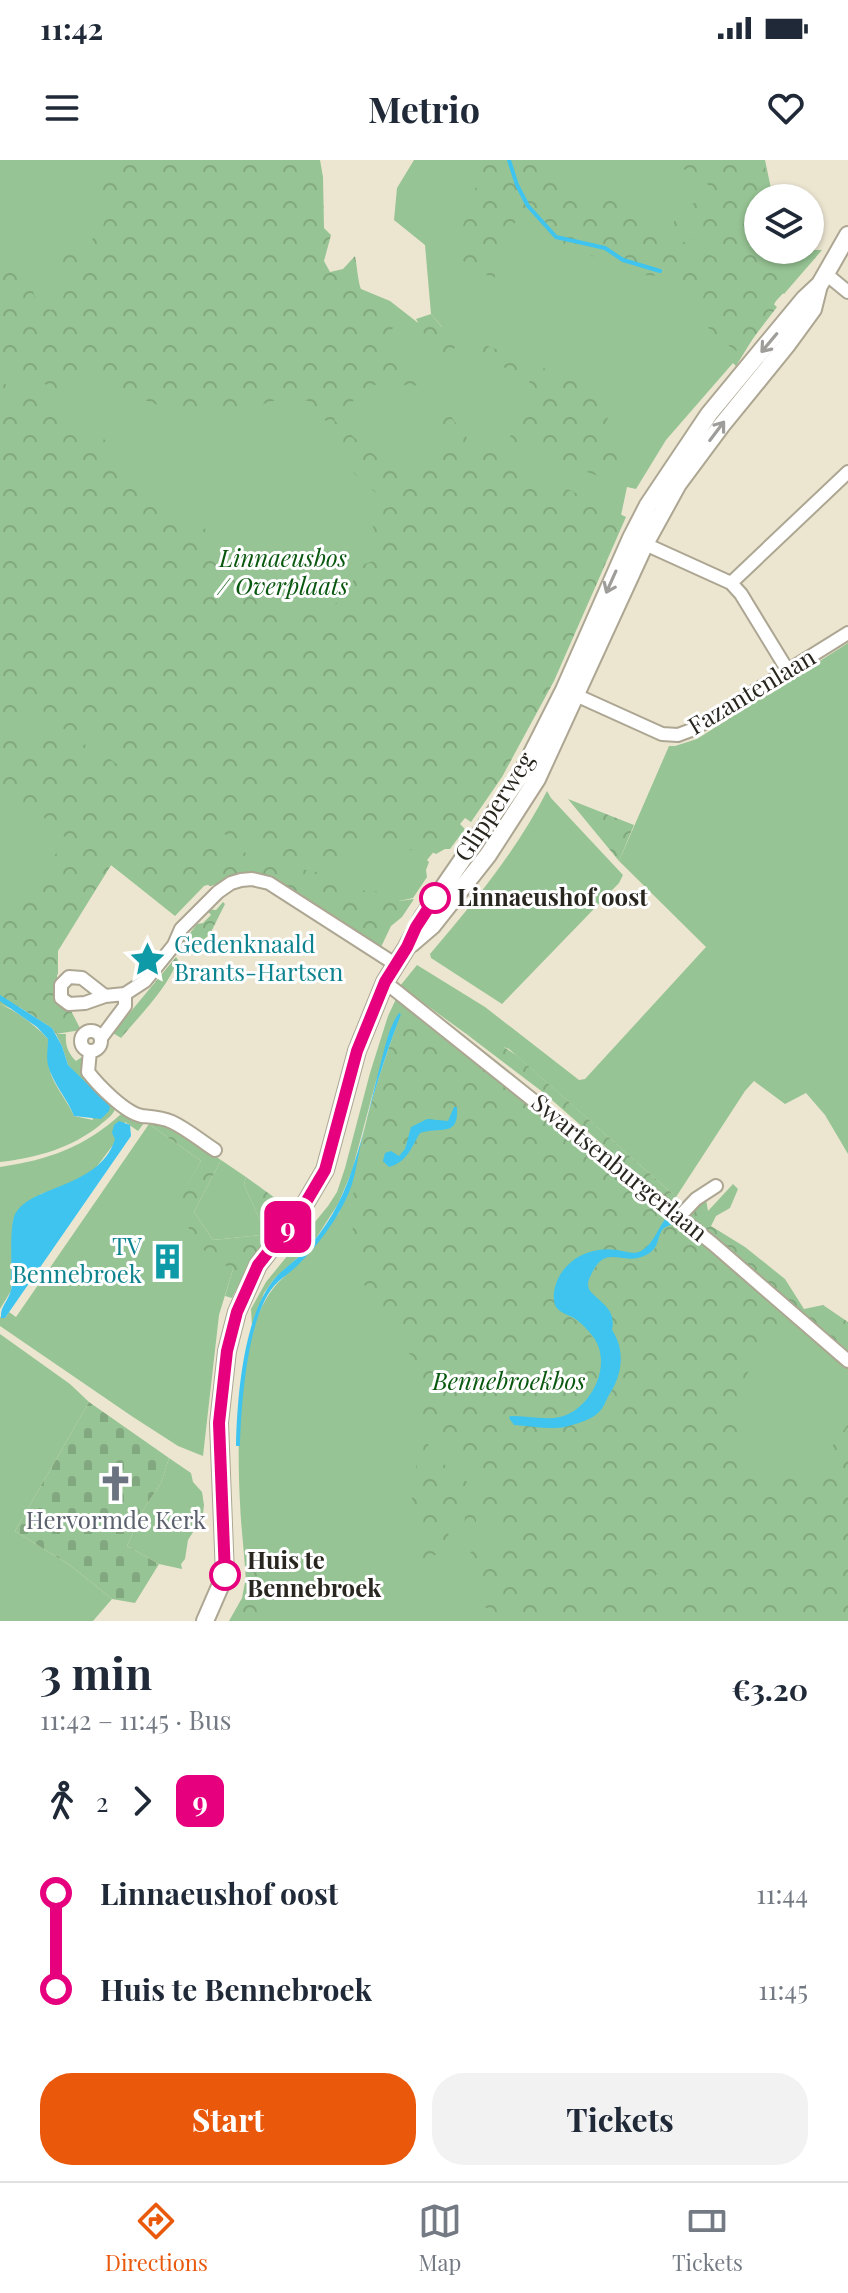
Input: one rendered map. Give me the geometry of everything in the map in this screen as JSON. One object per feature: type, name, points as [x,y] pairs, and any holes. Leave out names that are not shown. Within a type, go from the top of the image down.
[{"type":"street","name":"Glipperweg","points":[[205,1621],[225,1575],[219,1423],[227,1351],[237,1312],[258,1265],[302,1209],[325,1170],[357,1051],[385,982],[423,917],[522,773],[570,692],[638,541],[709,414],[823,279],[848,235]]},
{"type":"street","points":[[823,279],[848,292]]},
{"type":"street","points":[[731,583],[848,472]]},
{"type":"street","points":[[638,541],[731,583],[741,594],[788,671]]},
{"type":"street","name":"Fazantenlaan","points":[[570,692],[662,734],[678,735],[694,729],[848,633]]},
{"type":"street","points":[[105,996],[125,994],[145,981],[174,945],[181,929],[212,897],[231,883],[241,880],[269,883],[395,964]]},
{"type":"street","name":"Swartsenburgerlaan","points":[[385,982],[713,1244],[848,1361]]},
{"type":"street","points":[[125,994],[125,1006],[101,1038],[92,1032],[82,1038],[83,1047],[90,1051],[88,1072],[123,1106],[139,1116],[158,1116],[176,1124],[215,1150]]},
{"type":"street","points":[[679,1217],[696,1199],[716,1186]]},
{"type":"green space","name":"Linnaeusbos / Overplaats","points":[[0,160],[311,160],[311,257],[337,279],[390,301],[417,322],[457,344],[431,314],[425,245],[394,220],[397,188],[414,160],[765,160],[770,184],[744,184],[744,264],[810,264],[776,301],[736,366],[733,363],[666,440],[636,489],[627,487],[616,539],[501,769],[427,860],[427,877],[413,898],[399,901],[380,945],[257,873],[204,886],[175,916],[111,865],[58,951],[58,973],[40,1023],[0,905]]},
{"type":"green space","name":"Linnaeusbos / Overplaats","points":[[95,160],[320,160],[324,228],[331,235],[324,261],[330,272],[343,269],[355,256],[363,294],[381,311],[392,309],[398,317],[388,338],[397,346],[407,371],[415,358],[428,386],[378,384],[366,388],[334,420],[395,473],[439,457],[443,406],[471,443],[626,517],[554,681],[502,777],[471,822],[465,818],[460,824],[465,829],[450,849],[436,854],[428,850],[434,839],[427,836],[410,851],[415,834],[368,847],[359,852],[351,864],[340,869],[292,861],[246,845],[219,831],[102,747],[68,730],[49,725],[42,702],[33,699],[13,702],[42,719],[43,724],[27,721],[0,724],[0,382],[74,416],[104,439],[156,499],[209,532],[264,595],[288,607],[316,610],[332,606],[343,598],[357,567],[378,559],[371,520],[381,509],[395,506],[363,482],[332,449],[336,439],[319,409],[308,401],[279,399],[243,411],[170,410],[77,373],[69,383],[93,399],[87,404],[0,363],[0,247],[24,272],[39,302],[50,310],[58,306],[65,292],[57,263],[71,249],[89,243],[103,227],[107,204],[99,177],[101,171]]},
{"type":"green space","points":[[458,160],[562,160],[560,175],[575,190],[587,196],[614,199],[682,241],[727,263],[777,307],[741,354],[716,336],[704,320],[701,303],[705,293],[678,277],[643,275],[569,247],[540,228],[520,209],[494,279],[453,255],[477,184],[478,167]]},
{"type":"green space","points":[[679,160],[708,165],[711,160],[764,160],[769,184],[744,184],[744,264],[810,264],[784,294],[721,252],[674,228],[674,219],[689,204],[724,198],[696,175],[675,165]]},
{"type":"green space","points":[[431,314],[442,327],[461,327],[461,338],[443,366],[416,319]]},
{"type":"green space","points":[[478,342],[614,398],[608,412],[607,429],[627,454],[619,484],[508,442],[530,380],[473,354]]},
{"type":"green space","points":[[848,643],[848,1154],[825,1115],[806,1093],[785,1104],[754,1081],[676,1197],[509,1049],[465,1033],[400,986],[417,965],[485,1007],[579,1080],[585,1079],[706,947],[619,861],[669,746],[697,739]]},
{"type":"green space","points":[[0,731],[52,734],[99,752],[204,830],[256,857],[316,872],[350,874],[356,890],[386,892],[399,901],[414,899],[402,917],[391,926],[381,947],[298,895],[257,874],[210,886],[205,883],[174,913],[111,865],[57,950],[57,984],[81,1030],[56,1034],[52,1028],[19,1007],[0,1004],[0,895],[17,905],[67,839],[42,816],[11,798],[0,801]]},
{"type":"green space","points":[[547,791],[623,875],[619,883],[502,1004],[431,958],[430,954],[508,855]]},
{"type":"green space","points":[[568,799],[634,825],[619,861]]},
{"type":"green space","points":[[223,902],[225,904],[211,932],[192,955],[181,945],[197,924],[203,923],[211,915],[206,909],[216,910]]},
{"type":"green space","points":[[176,957],[178,960],[173,971],[152,1001],[121,1038],[113,1033]]},
{"type":"green space","name":"Bennebroekbos","points":[[396,999],[848,1347],[848,1621],[230,1621],[246,1599],[239,1448],[242,1383],[248,1351],[267,1297],[309,1248],[274,1279],[264,1293],[252,1327],[251,1309],[266,1282],[337,1192],[370,1073]],"holes":[[[401,1015],[339,1213],[312,1244],[338,1204],[352,1171],[376,1081]]]},
{"type":"green space","name":"Bennebroekbos","points":[[400,1000],[538,1107],[667,1217],[652,1241],[639,1252],[593,1252],[566,1267],[563,1313],[585,1329],[599,1351],[600,1371],[587,1399],[572,1412],[557,1417],[510,1416],[562,1427],[580,1422],[602,1410],[622,1369],[621,1359],[617,1338],[601,1299],[589,1290],[588,1281],[599,1261],[609,1256],[631,1259],[656,1248],[662,1230],[674,1223],[786,1315],[756,1354],[739,1393],[739,1467],[766,1471],[786,1468],[795,1479],[813,1480],[848,1424],[848,1621],[630,1621],[653,1594],[687,1565],[680,1555],[644,1585],[615,1621],[499,1621],[484,1606],[486,1584],[484,1579],[468,1576],[467,1556],[479,1544],[497,1552],[516,1540],[500,1522],[485,1520],[480,1513],[484,1483],[459,1465],[438,1436],[417,1431],[423,1398],[417,1365],[373,1302],[355,1254],[352,1225],[357,1163],[372,1101],[401,1014]]},
{"type":"green space","points":[[0,1004],[26,1019],[48,1039],[51,1072],[74,1116],[93,1120],[82,1080],[68,1065],[56,1034],[66,1034],[71,1055],[76,1061],[82,1057],[116,1106],[100,1125],[66,1146],[40,1155],[0,1162]]},
{"type":"green space","points":[[465,1033],[499,1044],[516,1055],[676,1197],[670,1204],[544,1093]]},
{"type":"green space","points":[[121,1114],[147,1119],[138,1131],[125,1122],[95,1169],[76,1181],[41,1194],[13,1220],[11,1291],[0,1309],[0,1167],[65,1150],[94,1135]]},
{"type":"green space","points":[[167,1123],[221,1160],[194,1212],[213,1240],[260,1235],[260,1220],[244,1185],[246,1177],[289,1208],[252,1258],[232,1298],[225,1296],[233,1269],[206,1256],[175,1204],[201,1161],[149,1124]]},
{"type":"green space","points":[[149,1124],[201,1161],[176,1204],[233,1269],[219,1315],[203,1456],[178,1446],[0,1326],[0,1317],[5,1318],[9,1312],[16,1317]]},
{"type":"green space","points":[[221,1160],[246,1177],[244,1185],[260,1220],[260,1235],[213,1240],[194,1212]]},
{"type":"green space","points":[[733,1184],[738,1189],[730,1208],[716,1216],[711,1226],[745,1247],[785,1279],[804,1309],[823,1305],[848,1322],[848,1354],[686,1219],[705,1193],[708,1211]]},
{"type":"green space","points":[[0,1334],[70,1384],[89,1402],[15,1531],[71,1566],[112,1599],[93,1621],[0,1621]]},
{"type":"green space","points":[[89,1402],[169,1458],[161,1483],[143,1510],[127,1546],[159,1564],[135,1603],[112,1599],[71,1566],[15,1531]]},
{"type":"green space","points":[[416,1439],[429,1445],[453,1473],[475,1488],[471,1509],[478,1531],[464,1534],[465,1515],[456,1514],[448,1522],[449,1546],[421,1564],[417,1563],[418,1518],[410,1492],[416,1477]]},
{"type":"green space","points":[[169,1458],[191,1473],[193,1482],[202,1492],[204,1505],[203,1513],[188,1540],[182,1569],[159,1564],[127,1546],[143,1510],[161,1483]]},
{"type":"green space","points":[[248,1567],[257,1574],[267,1621],[229,1621],[242,1598]]},
{"type":"water","points":[[0,995],[52,1028],[68,1065],[110,1106],[101,1119],[74,1116],[50,1072],[48,1039],[37,1027],[0,1001]]},
{"type":"water","points":[[399,1013],[347,1197],[318,1242],[274,1286],[257,1318],[247,1363],[240,1446],[236,1446],[240,1383],[254,1317],[272,1282],[311,1244],[338,1203],[357,1156],[389,1034]]},
{"type":"water","points":[[454,1107],[457,1107],[457,1117],[452,1127],[420,1133],[408,1154],[395,1165],[389,1167],[383,1161],[385,1153],[391,1151],[399,1156],[405,1149],[411,1127],[427,1119],[448,1121]]},
{"type":"water","points":[[119,1121],[130,1125],[131,1136],[5,1318],[1,1318],[11,1288],[12,1227],[19,1209],[30,1200],[93,1169],[106,1156],[115,1139],[112,1133],[114,1125]]},
{"type":"water","points":[[667,1217],[674,1223],[664,1228],[652,1251],[639,1258],[609,1257],[602,1260],[589,1279],[590,1290],[611,1313],[612,1330],[621,1355],[617,1379],[601,1409],[588,1419],[565,1427],[514,1425],[510,1416],[554,1418],[566,1415],[587,1399],[599,1375],[601,1362],[594,1338],[577,1320],[560,1311],[554,1302],[557,1280],[563,1271],[576,1258],[596,1250],[641,1251]]},
{"type":"waterway","points":[[509,160],[528,206],[556,237],[605,248],[623,260],[660,271]]},
{"type":"bus line","name":"9","points":[[225,1575],[219,1423],[227,1351],[237,1312],[258,1265],[302,1209],[325,1170],[357,1051],[385,982],[435,898]]},
{"type":"place","name":"Linnaeushof oost","points":[[435,898]]},
{"type":"place","name":"Gedenknaald Brants-Hartsen","points":[[148,959]]},
{"type":"place","name":"TV Bennebroek","points":[[168,1261]]},
{"type":"place","name":"Hervormde Kerk","points":[[116,1484]]},
{"type":"place","name":"Huis te Bennebroek","points":[[225,1575]]}]
